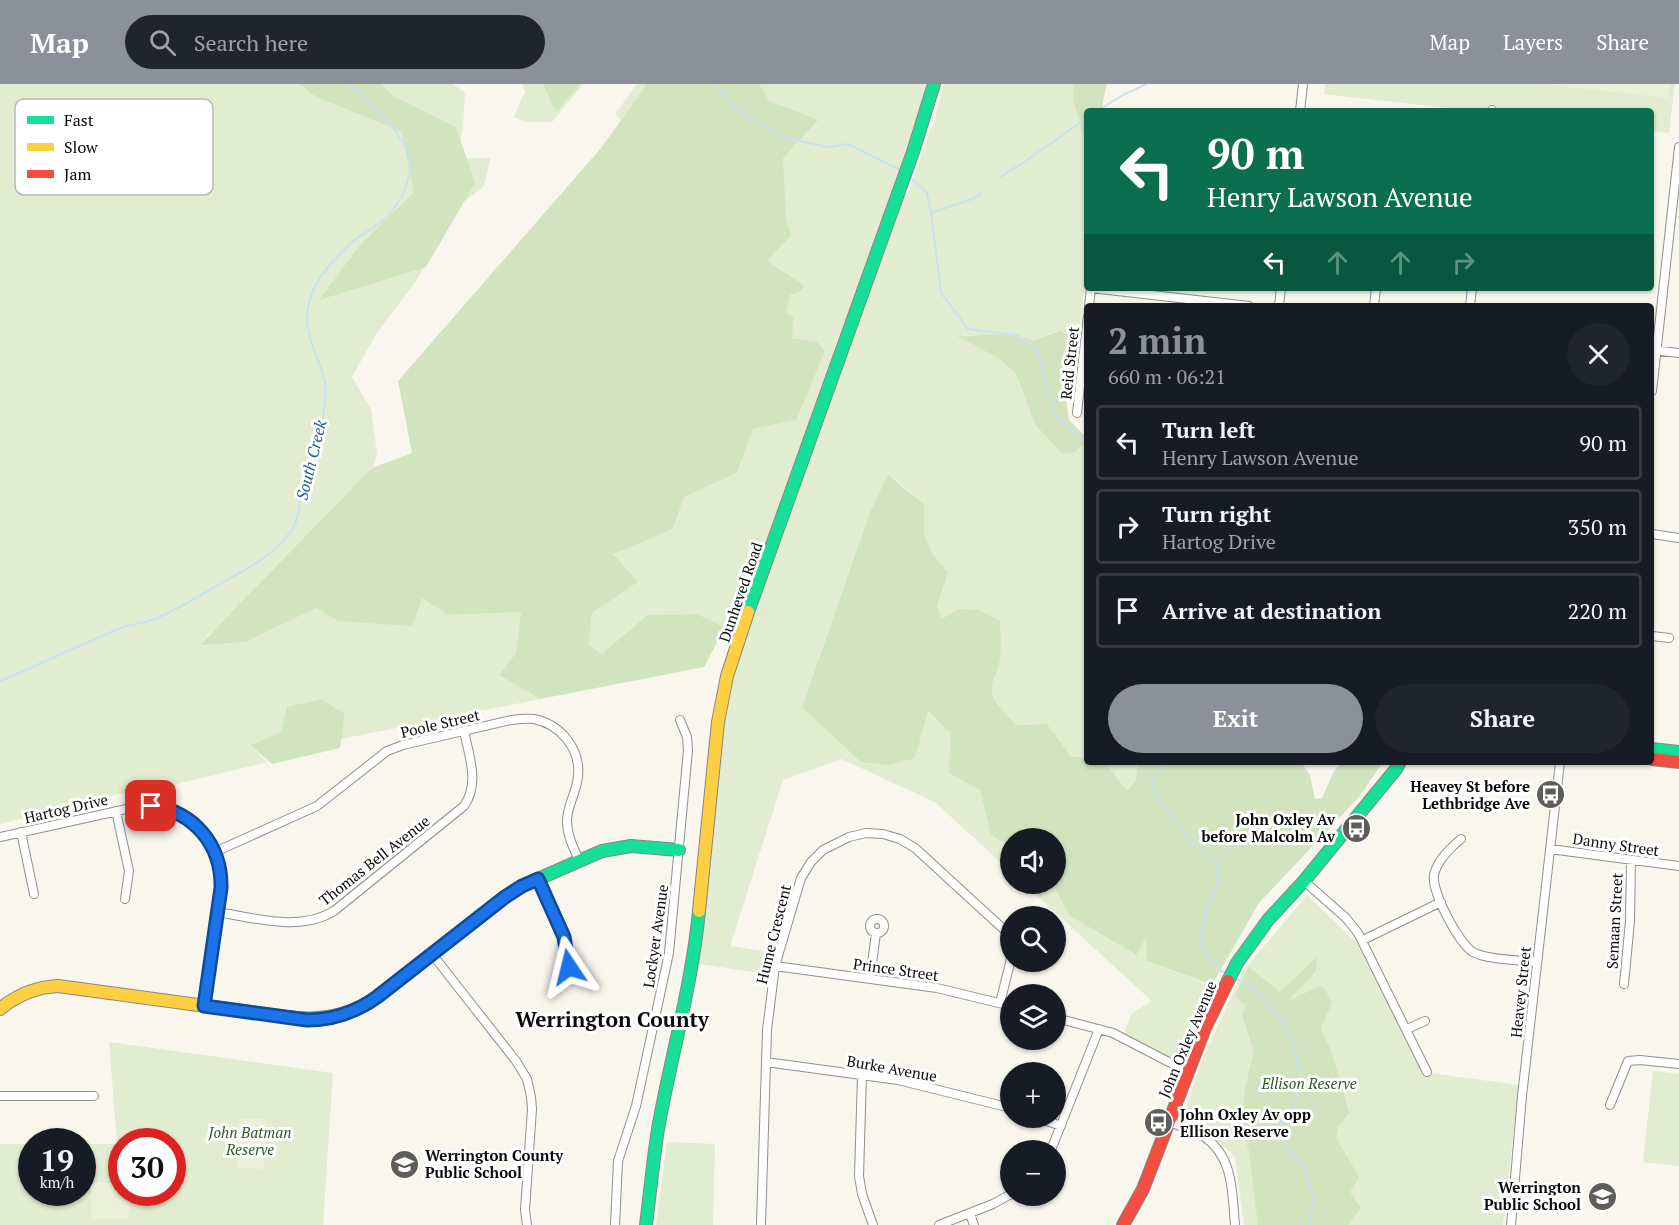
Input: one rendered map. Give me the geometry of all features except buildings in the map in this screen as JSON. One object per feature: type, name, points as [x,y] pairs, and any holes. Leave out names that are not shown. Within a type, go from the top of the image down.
[{"type":"street","name":"Dunheved Road","points":[[646,1225],[658,1130],[696,942],[715,743],[727,676],[754,594],[913,152],[934,84]]},
{"type":"street","points":[[1300,108],[1303,84]]},
{"type":"street","points":[[1679,147],[1654,351],[1679,353]]},
{"type":"street","points":[[1117,291],[1223,303]]},
{"type":"street","name":"Reid Street","points":[[1077,413],[1084,351]]},
{"type":"street","points":[[1654,534],[1679,538]]},
{"type":"street","points":[[1654,636],[1669,638]]},
{"type":"street","name":"Poole Street","points":[[215,852],[317,806],[393,748],[511,720],[529,719],[546,723],[565,737],[573,749],[578,766],[577,783],[567,820],[569,838],[579,860]]},
{"type":"street","name":"Lockyer Avenue","points":[[615,1225],[618,1161],[636,1106],[669,953],[688,750],[687,737],[680,720]]},
{"type":"street","name":"Thomas Bell Avenue","points":[[218,912],[301,923],[321,918],[334,911],[464,807],[472,791],[473,779],[464,731]]},
{"type":"street","points":[[1654,750],[1679,752]]},
{"type":"street","points":[[1654,759],[1679,762]]},
{"type":"street","name":"John Oxley Avenue","points":[[1123,1225],[1140,1196],[1210,1016],[1237,963],[1268,920],[1304,881],[1399,765]]},
{"type":"street","name":"Heavey Street","points":[[1510,1225],[1522,1096],[1560,765]]},
{"type":"street","name":"Hartog Drive","points":[[0,837],[145,806],[174,811],[190,820],[207,838],[215,852],[221,880],[204,1006]]},
{"type":"street","points":[[116,811],[129,871],[125,899]]},
{"type":"street","points":[[21,832],[34,894]]},
{"type":"street","name":"Hume Crescent","points":[[761,1225],[767,1030],[775,966],[799,884],[807,867],[828,846],[859,834],[883,834],[900,839],[910,844],[1000,925]]},
{"type":"street","points":[[1461,839],[1449,849],[1435,872],[1434,887],[1456,934],[1470,950],[1485,956],[1537,962]]},
{"type":"street","points":[[0,1009],[26,992],[58,986],[301,1019],[336,1017],[369,1003],[522,886],[602,851],[624,847],[679,850]]},
{"type":"street","name":"Danny Street","points":[[1550,849],[1679,866]]},
{"type":"street","name":"Semaan Street","points":[[1624,984],[1630,921],[1631,861]]},
{"type":"street","points":[[538,879],[566,944],[569,964],[566,979]]},
{"type":"street","points":[[1304,881],[1351,923],[1363,940],[1427,1071]]},
{"type":"street","points":[[1363,940],[1441,902]]},
{"type":"street","points":[[870,979],[876,933]]},
{"type":"street","points":[[432,954],[516,1060],[530,1088],[532,1109],[525,1210],[527,1225]]},
{"type":"street","name":"Prince Street","points":[[775,966],[944,990],[1000,1003]]},
{"type":"street","points":[[1066,1021],[1113,1033],[1188,1072]]},
{"type":"street","points":[[1407,1029],[1425,1021]]},
{"type":"street","points":[[1066,1113],[1099,1029]]},
{"type":"street","points":[[1610,1105],[1628,1061],[1679,1064]]},
{"type":"street","name":"Burke Avenue","points":[[766,1062],[912,1083],[1000,1105]]},
{"type":"street","points":[[862,1075],[859,1176],[862,1194],[873,1225]]},
{"type":"street","points":[[0,1096],[94,1096]]},
{"type":"street","points":[[1168,1122],[1203,1136],[1221,1153],[1229,1171],[1235,1225]]},
{"type":"street","name":"Dunheved Road","points":[[639,1225],[647,1167],[658,1130]]},
{"type":"street","points":[[939,1225],[1000,1200]]},
{"type":"street","points":[[970,1214],[974,1225]]},
{"type":"green space","points":[[0,84],[453,84],[465,93],[463,129],[457,158],[490,158],[484,186],[462,203],[416,281],[376,334],[352,377],[371,409],[377,453],[363,504],[275,615],[210,633],[201,644],[246,642],[316,608],[338,621],[421,597],[448,615],[521,612],[516,653],[499,675],[540,699],[341,739],[345,714],[322,699],[288,707],[281,732],[250,745],[267,762],[168,786],[166,778],[131,791],[0,824]]},
{"type":"green space","points":[[299,84],[381,84],[393,96],[456,127],[475,183],[426,267],[319,300],[361,244],[414,192],[402,132],[315,96]]},
{"type":"green space","points":[[523,84],[583,84],[552,122],[526,122],[514,117],[525,92]]},
{"type":"green space","points":[[543,84],[580,84],[556,112]]},
{"type":"green space","points":[[637,84],[926,84],[896,185],[833,351],[735,630],[697,614],[647,615],[602,654],[589,645],[592,613],[638,582],[612,554],[673,529],[684,497],[737,473],[753,429],[796,420],[817,342],[792,338],[794,317],[785,312],[790,295],[802,291],[783,271],[767,261],[789,238],[634,134],[615,114]]},
{"type":"green space","points":[[647,84],[759,84],[769,101],[818,120],[783,158],[786,219],[791,236],[767,261],[804,285],[802,291],[790,295],[786,312],[794,317],[792,338],[817,342],[825,351],[796,420],[753,429],[737,473],[684,497],[673,529],[613,554],[638,582],[592,613],[589,645],[602,654],[647,615],[697,614],[725,627],[704,667],[540,699],[499,675],[516,653],[521,612],[448,615],[422,598],[412,626],[338,621],[316,608],[246,642],[200,645],[372,468],[412,453],[398,381],[601,148]]},
{"type":"green space","points":[[944,84],[1099,84],[1074,89],[1073,99],[1084,133],[1084,291],[1078,337],[1058,331],[1032,340],[1005,335],[959,337],[998,358],[1016,374],[1035,424],[1084,438],[1084,758],[1071,756],[1047,724],[1017,725],[997,703],[992,687],[1000,659],[1000,621],[942,619],[937,606],[948,573],[933,554],[924,534],[924,503],[888,474],[870,512],[802,707],[915,758],[927,711],[950,733],[949,773],[980,789],[991,835],[1000,841],[1000,862],[935,802],[841,759],[783,780],[730,946],[770,952],[767,974],[699,964],[725,711],[742,648],[825,413],[931,128]]},
{"type":"green space","points":[[1074,84],[1107,84],[1103,108],[1084,108],[1084,137],[1073,100]]},
{"type":"green space","points":[[1325,84],[1675,84],[1669,133],[1654,131],[1654,108],[1447,108],[1324,94]]},
{"type":"green space","points":[[1541,84],[1670,84],[1668,98]]},
{"type":"green space","points":[[1059,331],[1076,338],[1076,361],[1065,394],[1069,420],[1084,435],[1084,443],[1075,452],[1062,454],[1035,424],[1016,374],[998,358],[957,336],[1008,334],[1034,340]]},
{"type":"green space","points":[[888,474],[924,503],[924,534],[933,554],[948,573],[937,606],[942,619],[958,609],[979,610],[1000,621],[1000,659],[992,687],[997,703],[1017,725],[1047,724],[1071,756],[1084,758],[1084,765],[1107,765],[1127,791],[1136,780],[1137,765],[1303,765],[1310,775],[1315,799],[1322,798],[1339,765],[1381,765],[1359,797],[1259,903],[1212,985],[1147,961],[1146,937],[1136,955],[1070,916],[1058,894],[1066,894],[1066,828],[1000,828],[1000,841],[991,835],[980,790],[949,773],[950,733],[928,711],[915,758],[890,765],[861,762],[802,707],[870,512]]},
{"type":"green space","points":[[322,699],[345,714],[340,748],[272,764],[250,745],[281,732],[287,707]]},
{"type":"green space","points":[[1107,765],[1137,765],[1136,780],[1127,792]]},
{"type":"green space","points":[[1035,894],[1058,894],[1064,906],[1048,906]]},
{"type":"green space","name":"Ellison Reserve","points":[[1307,895],[1357,943],[1422,1072],[1519,1085],[1503,1225],[1244,1225],[1235,1157],[1215,1137],[1181,1121],[1202,1061],[1243,971]]},
{"type":"green space","points":[[1066,909],[1070,916],[1135,955],[1146,935],[1147,961],[1215,987],[1183,1060],[1177,1061],[1124,1034],[1132,1013],[1152,1001],[1066,922]]},
{"type":"green space","points":[[1317,957],[1316,971],[1288,1001],[1322,985],[1332,1002],[1321,1029],[1332,1053],[1349,1113],[1338,1127],[1336,1138],[1359,1178],[1350,1192],[1361,1208],[1348,1225],[1258,1225],[1249,1151],[1241,1127],[1245,1088],[1254,1052],[1242,1015],[1246,1005],[1235,996],[1249,967],[1280,992]]},
{"type":"green space","name":"John Batman Reserve","points":[[109,1042],[333,1073],[323,1225],[0,1225],[0,1144],[18,1144],[18,1206],[96,1206],[96,1144],[108,1144],[108,1206],[186,1206],[186,1128],[116,1128]]},
{"type":"green space","points":[[1653,1071],[1679,1074],[1679,1166],[1643,1162]]},
{"type":"green space","points":[[239,1119],[266,1119],[264,1169],[237,1168]]},
{"type":"green space","points":[[667,1142],[715,1144],[713,1225],[656,1225]]},
{"type":"green space","points":[[96,1183],[108,1183],[108,1206],[130,1206],[129,1219],[91,1219],[91,1206],[96,1206]]},
{"type":"waterway","name":"South Creek","points":[[0,681],[116,630],[155,619],[181,606],[260,561],[284,540],[294,526],[301,492],[318,446],[326,388],[308,326],[307,316],[313,291],[338,256],[356,239],[376,226],[396,206],[409,178],[409,158],[401,140],[380,113],[348,84]]},
{"type":"waterway","points":[[717,84],[735,109],[785,138],[828,147],[848,144],[902,171]]},
{"type":"waterway","points":[[1102,108],[1146,84]]},
{"type":"waterway","points":[[1000,177],[1084,120]]},
{"type":"waterway","points":[[909,176],[927,193],[941,293],[968,329],[1017,335],[1036,347],[1056,417],[1079,435],[1084,444]]},
{"type":"waterway","points":[[931,213],[975,198],[981,193]]},
{"type":"waterway","points":[[1162,765],[1153,781],[1155,795],[1191,842],[1219,864],[1219,883],[1210,901],[1199,941],[1216,968],[1227,974]]},
{"type":"waterway","points":[[1235,978],[1253,988],[1273,1009],[1291,1037],[1303,1080],[1292,1110],[1276,1128],[1288,1150],[1304,1167],[1312,1192],[1310,1225]]},
{"type":"traffic: fast","points":[[748,612],[913,152],[934,84]]},
{"type":"traffic: fast","points":[[1654,749],[1679,752]]},
{"type":"traffic: fast","points":[[1228,981],[1237,963],[1268,920],[1304,881],[1398,765]]},
{"type":"traffic: fast","points":[[287,1017],[329,1017],[349,1012],[369,1003],[505,897],[522,886],[602,851],[631,846],[679,850]]},
{"type":"traffic: fast","points":[[646,1225],[658,1129],[686,993],[699,911]]},
{"type":"traffic: slow","points":[[699,911],[718,722],[727,676],[748,612]]},
{"type":"traffic: slow","points":[[0,1009],[27,993],[58,986],[287,1017]]},
{"type":"traffic: jam","points":[[1654,759],[1679,762]]},
{"type":"traffic: jam","points":[[1123,1225],[1143,1189],[1205,1028],[1228,981]]},
{"type":"place","name":"Heavey St before Lethbridge Ave","points":[[1551,795]]},
{"type":"place","name":"John Oxley Av before Malcolm Av","points":[[1356,828]]},
{"type":"place","name":"John Oxley Av opp Ellison Reserve","points":[[1159,1123]]},
{"type":"place","name":"Werrington County Public School","points":[[404,1164]]},
{"type":"place","name":"Werrington Public School","points":[[1602,1196]]},
{"type":"district","name":"Werrington County","points":[[612,1019]]},
{"type":"route","points":[[151,806],[174,811],[190,820],[207,838],[218,859],[221,888],[204,1006],[307,1020],[336,1017],[348,1013],[377,997],[505,897],[538,879],[564,937],[569,967]]}]
